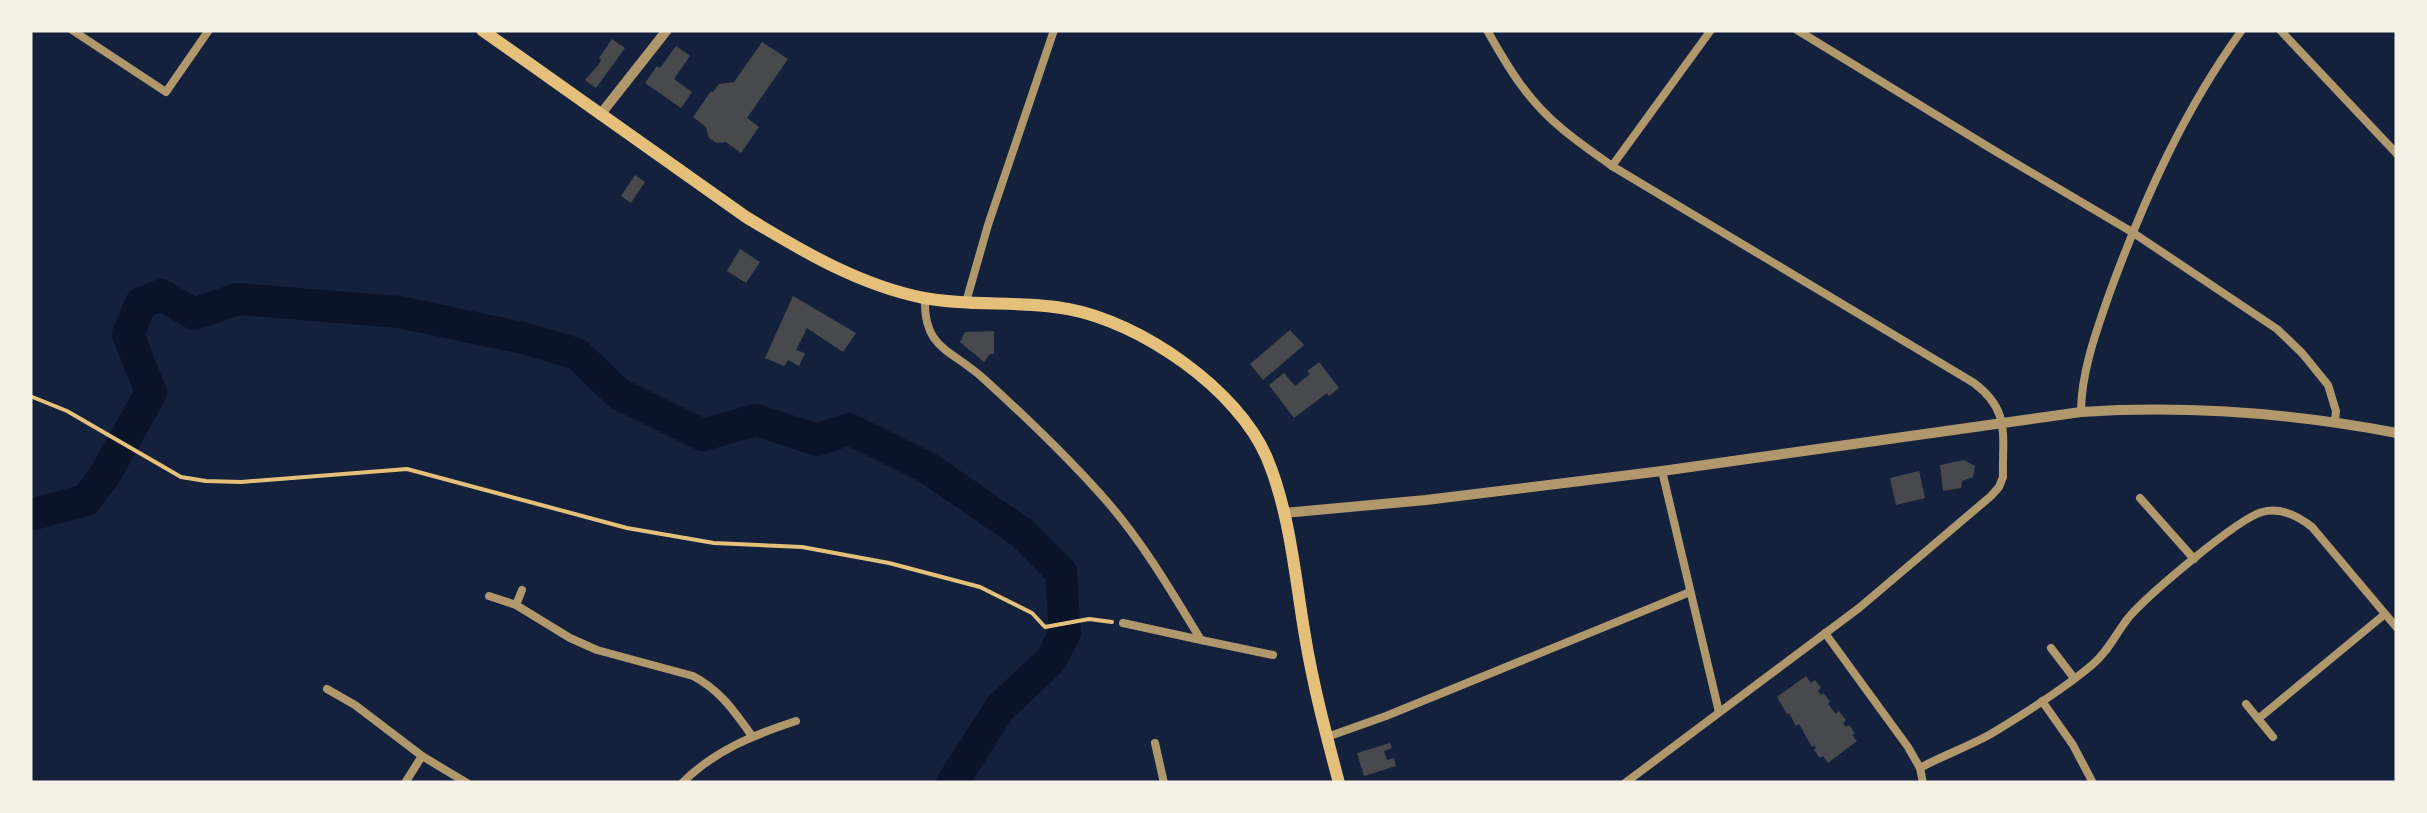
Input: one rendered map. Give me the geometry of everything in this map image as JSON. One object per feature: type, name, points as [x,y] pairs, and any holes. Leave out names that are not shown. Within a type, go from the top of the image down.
[{"type":"highway","points":[[482,30],[746,217],[852,276],[925,298],[1066,308],[1106,319],[1162,347],[1231,404],[1250,427],[1268,460],[1284,514],[1308,656],[1339,783]]},
{"type":"street","points":[[72,30],[166,92],[209,30]]},
{"type":"street","points":[[600,115],[667,30]]},
{"type":"street","points":[[966,302],[1054,30]]},
{"type":"street","points":[[1488,30],[1506,64],[1557,126],[1612,166],[1974,383],[1991,396],[2000,412],[2002,477],[1992,496],[1859,608],[1626,783]]},
{"type":"street","points":[[1612,166],[1711,30]]},
{"type":"street","points":[[1797,30],[2132,232],[2277,329],[2328,385],[2335,421]]},
{"type":"street","points":[[2080,412],[2100,320],[2132,232],[2171,146],[2209,77],[2242,30]]},
{"type":"street","points":[[2280,30],[2397,154]]},
{"type":"street","points":[[925,298],[924,319],[933,341],[978,373],[1048,438],[1112,507],[1202,640]]},
{"type":"street","points":[[1284,514],[1662,471],[2080,412],[2147,408],[2237,412],[2335,421],[2397,433]]},
{"type":"street","points":[[1662,471],[1719,712]]},
{"type":"street","points":[[2140,498],[2194,560]]},
{"type":"street","points":[[1920,768],[1987,736],[2093,664],[2138,607],[2246,519],[2264,511],[2283,512],[2312,527],[2397,628]]},
{"type":"street","points":[[516,606],[522,590]]},
{"type":"street","points":[[1327,737],[1690,592]]},
{"type":"street","points":[[489,596],[516,606],[596,650],[705,682],[723,696],[752,736]]},
{"type":"street","points":[[2258,719],[2385,614]]},
{"type":"street","points":[[1122,623],[1273,655]]},
{"type":"street","points":[[1824,633],[1893,726],[1920,768],[1923,783]]},
{"type":"street","points":[[2051,648],[2074,678]]},
{"type":"street","points":[[327,689],[467,783]]},
{"type":"street","points":[[2042,701],[2093,783]]},
{"type":"street","points":[[2246,704],[2273,737]]},
{"type":"street","points":[[682,783],[714,756],[752,736],[796,721]]},
{"type":"street","points":[[1156,744],[1164,783]]},
{"type":"street","points":[[405,783],[422,756]]},
{"type":"path","points":[[30,396],[68,411],[180,477],[241,482],[406,468],[627,528],[714,543],[802,547],[889,563],[980,587],[1032,614],[1045,626],[1089,619],[1122,623]]},
{"type":"building","points":[[612,39],[625,48],[596,88],[585,80]]},
{"type":"building","points":[[762,42],[788,59],[747,118],[759,127],[741,153],[726,142],[717,143],[709,138],[706,127],[693,117],[719,84],[734,82]]},
{"type":"building","points":[[676,46],[690,56],[674,79],[692,92],[681,108],[645,83]]},
{"type":"building","points":[[635,175],[645,182],[631,203],[621,196]]},
{"type":"building","points":[[740,249],[760,262],[746,283],[727,271]]},
{"type":"building","points":[[793,296],[856,333],[843,352],[807,328],[796,350],[805,353],[799,366],[788,360],[784,366],[765,358]]},
{"type":"building","points":[[1290,330],[1304,345],[1263,380],[1250,364]]},
{"type":"building","points":[[994,331],[994,354],[984,362],[960,342],[965,332]]},
{"type":"building","points":[[1319,362],[1339,388],[1294,418],[1269,385],[1284,373],[1295,386]]},
{"type":"building","points":[[1964,460],[1975,466],[1973,477],[1962,481],[1961,488],[1943,491],[1940,465]]},
{"type":"building","points":[[1919,471],[1925,498],[1896,505],[1890,478]]},
{"type":"building","points":[[1806,676],[1811,683],[1815,680],[1821,695],[1855,733],[1852,735],[1857,741],[1828,763],[1823,756],[1820,758],[1777,697]]},
{"type":"building","points":[[1390,743],[1392,748],[1384,751],[1387,760],[1394,758],[1396,766],[1364,776],[1357,753]]},
{"type":"waterway","points":[[30,515],[86,500],[104,476],[151,393],[128,334],[141,303],[161,295],[194,314],[238,299],[399,312],[527,339],[577,354],[619,394],[703,435],[756,420],[817,440],[849,429],[928,468],[1022,533],[1061,572],[1065,633],[1051,660],[1000,708],[952,783]]}]
